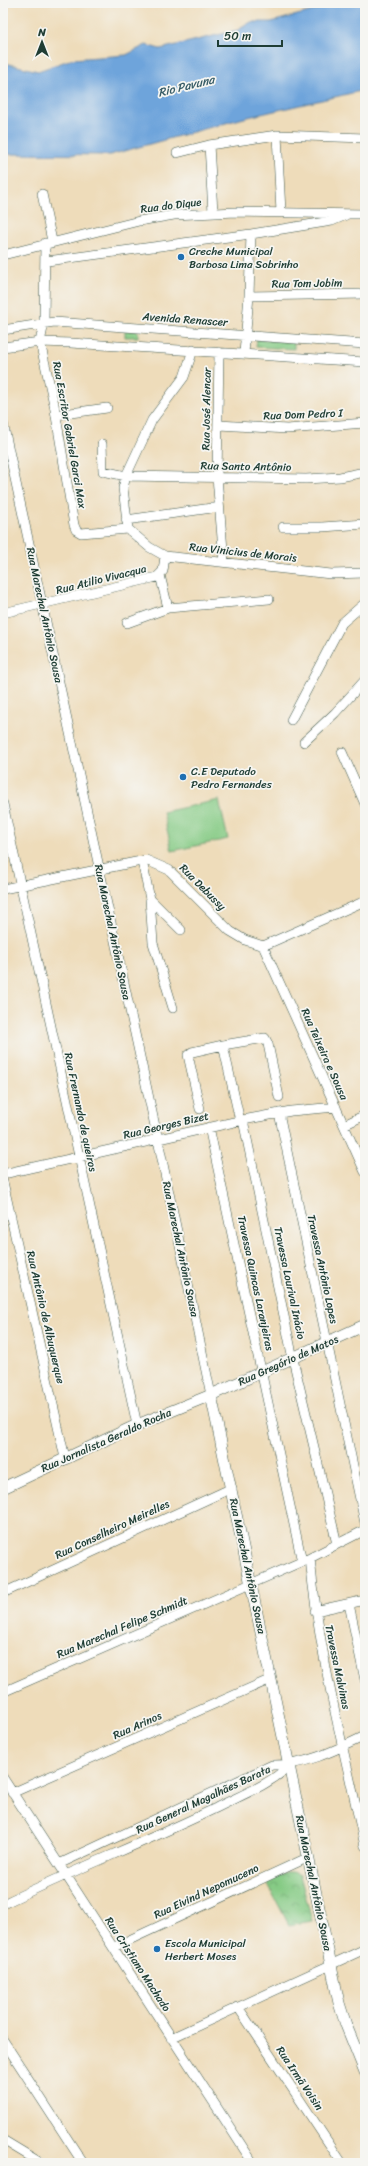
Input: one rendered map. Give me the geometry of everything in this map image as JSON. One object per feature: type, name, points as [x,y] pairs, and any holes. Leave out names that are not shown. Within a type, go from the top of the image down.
[{"type":"street","points":[[276,230],[278,212],[277,135]]},
{"type":"street","points":[[177,153],[209,145],[277,135],[365,138]]},
{"type":"street","points":[[209,145],[213,212]]},
{"type":"street","name":"Rua Escritor Gabriel Garci Max","points":[[42,194],[49,242],[46,261],[44,323],[40,342],[56,415],[76,530],[81,533],[89,533],[127,525]]},
{"type":"street","name":"Rua do Dique","points":[[3,254],[157,217],[213,212],[332,212],[346,215],[365,214]]},
{"type":"street","name":"Rua do Dique","points":[[46,261],[251,234],[332,221],[346,215]]},
{"type":"street","points":[[244,353],[249,296],[251,234]]},
{"type":"street","name":"Rua Tom Jobim","points":[[249,296],[365,294]]},
{"type":"street","name":"Avenida Renascer","points":[[3,330],[44,323],[365,344]]},
{"type":"street","points":[[3,347],[40,342],[244,353],[365,362]]},
{"type":"street","points":[[193,350],[184,377],[152,420],[126,476],[123,488],[127,525],[219,507]]},
{"type":"street","name":"Rua José Alencar","points":[[219,352],[219,425],[216,477],[224,562]]},
{"type":"street","points":[[56,415],[107,408]]},
{"type":"street","name":"Rua Dom Pedro I","points":[[219,425],[287,429],[365,423]]},
{"type":"street","name":"Rua Marechal Antônio Sousa","points":[[3,424],[158,1140],[331,1965],[346,2026],[365,2072]]},
{"type":"street","name":"Rua Santo Antônio","points":[[102,444],[103,471],[126,476],[319,478],[365,472]]},
{"type":"street","points":[[283,527],[342,527],[365,524]]},
{"type":"street","name":"Rua Vinicius de Morais","points":[[127,525],[150,547],[165,556],[332,574],[365,572]]},
{"type":"street","name":"Rua Atilio Vivacqua","points":[[3,613],[43,606],[160,575],[163,571],[165,556]]},
{"type":"street","points":[[160,575],[168,608]]},
{"type":"street","points":[[126,623],[168,608],[269,599]]},
{"type":"street","points":[[291,720],[342,623],[365,603]]},
{"type":"street","points":[[304,742],[335,713],[365,680]]},
{"type":"street","points":[[342,752],[365,804]]},
{"type":"street","name":"Rua Frernando de queiros","points":[[3,804],[137,1424]]},
{"type":"street","points":[[142,861],[150,899],[153,943],[173,1008]]},
{"type":"street","name":"Rua Debussy","points":[[3,889],[142,861],[154,863],[169,870],[230,931],[245,940],[263,946]]},
{"type":"street","points":[[150,899],[181,930]]},
{"type":"street","points":[[263,946],[365,901]]},
{"type":"street","name":"Rua Teixeira e Sousa","points":[[263,946],[365,1172]]},
{"type":"street","points":[[200,1109],[188,1055],[192,1052],[223,1045],[265,1038],[268,1044],[279,1097]]},
{"type":"street","name":"Travessa Lourival Inácio","points":[[223,1045],[242,1120],[293,1359],[337,1544]]},
{"type":"street","name":"Rua Georges Bizet","points":[[3,1174],[242,1120],[279,1113],[336,1107]]},
{"type":"street","name":"Travessa Antônio Lopes","points":[[279,1113],[326,1344],[365,1523]]},
{"type":"street","points":[[344,1125],[365,1116]]},
{"type":"street","name":"Travessa Quincas Laranjeiras","points":[[210,1127],[263,1372],[306,1560]]},
{"type":"street","name":"Rua Antônio de Albuquerque","points":[[3,1182],[65,1458]]},
{"type":"street","name":"Rua Gregório de Matos","points":[[211,1394],[293,1359],[365,1325]]},
{"type":"street","name":"Rua Jornalista Geraldo Rocha","points":[[3,1488],[137,1424],[211,1394]]},
{"type":"street","name":"Rua Conselheiro Meirelles","points":[[3,1593],[232,1488]]},
{"type":"street","name":"Rua Marechal Felipe Schmidt","points":[[3,1692],[306,1560],[365,1530]]},
{"type":"street","name":"Travessa Malvinas","points":[[306,1560],[314,1611],[365,1846]]},
{"type":"street","points":[[314,1611],[365,1600]]},
{"type":"street","points":[[349,1604],[365,1680]]},
{"type":"street","name":"Rua Arinos","points":[[12,1793],[270,1678]]},
{"type":"street","points":[[290,1766],[365,1736]]},
{"type":"street","name":"Rua General Magalhães Barata","points":[[59,1864],[272,1765],[290,1766]]},
{"type":"street","name":"Rua General Magalhães Barata","points":[[3,1904],[66,1874],[184,1824],[277,1778],[290,1766]]},
{"type":"street","name":"Rua Cristiano Machado","points":[[3,1778],[253,2163]]},
{"type":"street","points":[[178,1810],[184,1824]]},
{"type":"street","name":"Rua Eivind Nepomuceno","points":[[114,1948],[309,1857]]},
{"type":"street","points":[[171,2038],[365,1949]]},
{"type":"street","name":"Rua Irmã Voisin","points":[[238,2007],[342,2163]]},
{"type":"street","points":[[3,2040],[83,2163]]},
{"type":"street","points":[[3,2140],[42,2163]]},
{"type":"green space","points":[[125,330],[138,331],[138,337],[125,337]]},
{"type":"green space","points":[[257,339],[294,342],[294,349],[256,347]]},
{"type":"green space","points":[[219,800],[228,839],[172,851],[163,812]]},
{"type":"green space","points":[[286,1872],[293,1872],[300,1875],[312,1921],[289,1925],[267,1883]]},
{"type":"water","name":"Rio Pavuna","points":[[342,3],[365,3],[365,90],[244,118],[110,155],[3,154],[3,64],[5,63],[38,71],[72,59],[126,55],[146,45],[160,49],[238,30],[251,22],[271,22]]},
{"type":"place","name":"Creche Municipal Barbosa Lima Sobrinho","points":[[181,257]]},
{"type":"place","name":"C.E Deputado Pedro Fernandes","points":[[183,777]]},
{"type":"place","name":"Escola Municipal Herbert Moses","points":[[157,1949]]}]
